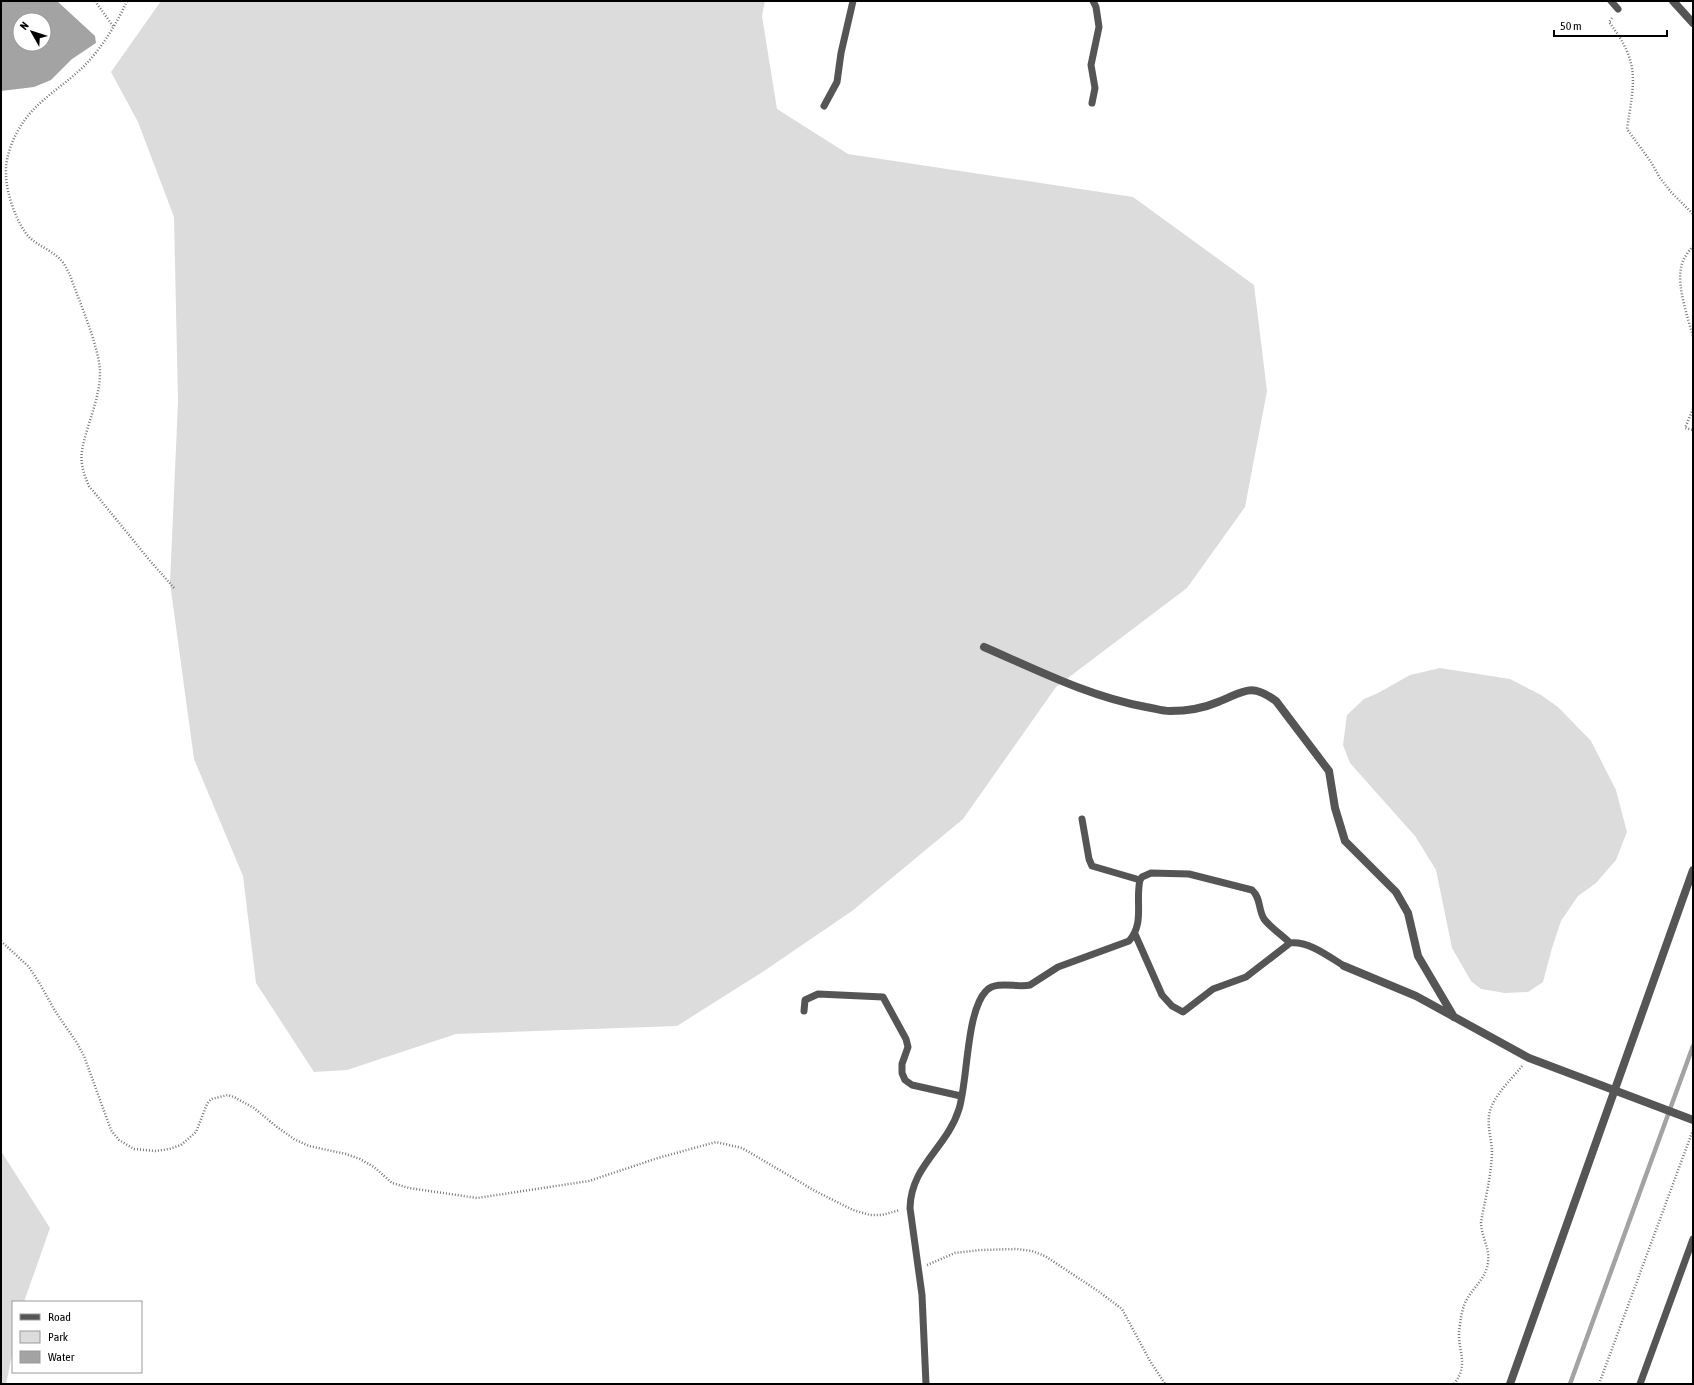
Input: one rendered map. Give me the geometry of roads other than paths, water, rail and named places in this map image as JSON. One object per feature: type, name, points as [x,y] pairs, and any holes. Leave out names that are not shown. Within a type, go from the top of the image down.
[{"type":"street","points":[[1673,1],[1693,23]]},
{"type":"street","points":[[984,648],[1121,703],[1169,711],[1189,710],[1217,703],[1246,690],[1264,692],[1276,701],[1329,771],[1335,808],[1345,841],[1396,892],[1408,913],[1418,956],[1454,1017]]},
{"type":"street","points":[[1510,1384],[1693,870]]},
{"type":"street","points":[[1344,966],[1416,996],[1529,1058],[1690,1119]]},
{"type":"lane","points":[[824,106],[837,82],[841,53],[853,1]]},
{"type":"lane","points":[[1092,103],[1095,88],[1091,65],[1099,27],[1096,6],[1093,1]]},
{"type":"lane","points":[[1611,1],[1618,9]]},
{"type":"lane","points":[[1082,818],[1089,859],[1092,866],[1140,880]]},
{"type":"lane","points":[[926,1384],[922,1294],[910,1208],[912,1185],[919,1173],[951,1130],[960,1108],[972,1028],[978,1005],[987,990],[997,986],[1030,985],[1058,967],[1120,945],[1129,940],[1135,934],[1140,910],[1138,886],[1142,876],[1151,873],[1189,874],[1252,890],[1257,895],[1262,915],[1290,942],[1303,944],[1344,966]]},
{"type":"lane","points":[[1135,934],[1162,995],[1172,1006],[1183,1012],[1213,989],[1246,977],[1290,942]]},
{"type":"lane","points":[[804,1011],[805,1000],[810,996],[818,994],[883,997],[906,1039],[908,1047],[902,1064],[902,1073],[905,1080],[912,1085],[961,1096]]},
{"type":"lane","points":[[1640,1384],[1693,1240]]},
{"type":"water","points":[[1,1],[57,1],[95,36],[96,43],[72,59],[51,80],[34,87],[1,91]]},
{"type":"waterway","points":[[1570,1384],[1693,1046]]}]
